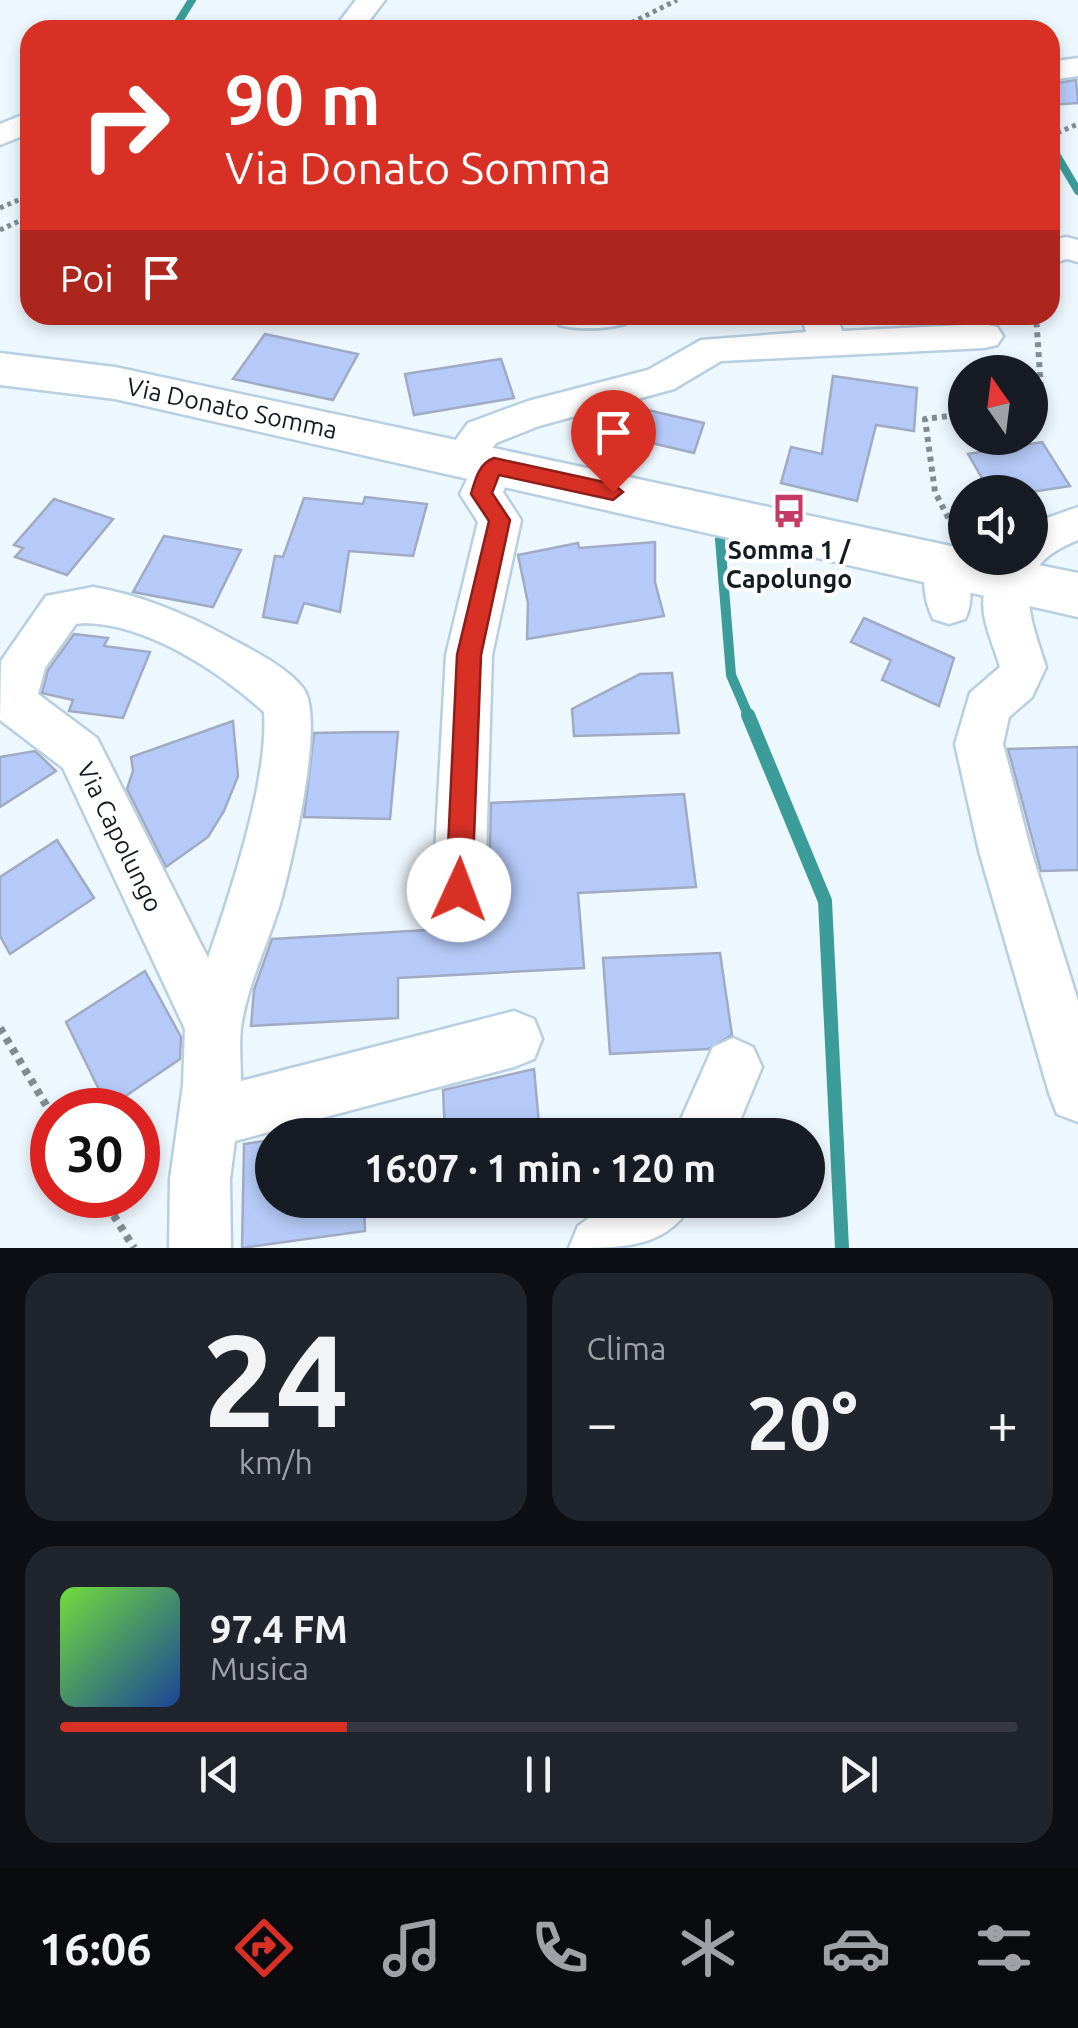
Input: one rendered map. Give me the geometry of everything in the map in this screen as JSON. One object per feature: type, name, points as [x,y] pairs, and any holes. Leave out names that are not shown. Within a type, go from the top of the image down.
[{"type":"main road","name":"Via Donato Somma","points":[[0,369],[115,383],[948,567]]},
{"type":"main road","name":"Via Donato Somma","points":[[1043,575],[1078,595]]},
{"type":"street","points":[[355,20],[372,0]]},
{"type":"street","points":[[459,890],[469,655],[500,520],[481,494],[478,462],[482,433],[528,415],[660,380],[714,348],[824,330],[984,336]]},
{"type":"street","points":[[1048,534],[1078,522]]},
{"type":"street","points":[[1013,575],[1001,598],[1024,667],[1016,683],[987,707],[978,744],[1005,851],[1078,1093]]},
{"type":"street","name":"Via Capolungo","points":[[200,1248],[200,1179],[213,1027],[256,895],[289,726],[288,703],[210,649],[143,618],[92,604],[62,609],[24,661],[12,702],[80,753],[213,1027]]},
{"type":"street","points":[[208,1119],[514,1040]]},
{"type":"street","points":[[711,1118],[733,1067]]},
{"type":"street","points":[[600,1248],[640,1218]]},
{"type":"path","points":[[637,20],[677,0]]},
{"type":"path","points":[[1037,325],[1039,355]]},
{"type":"path","points":[[948,416],[926,419],[930,464],[948,544]]},
{"type":"path","points":[[0,1028],[36,1088]]},
{"type":"path","points":[[116,1218],[134,1248]]},
{"type":"building","points":[[1076,80],[1078,103],[1060,104],[1060,82]]},
{"type":"building","points":[[265,334],[358,354],[333,400],[233,379]]},
{"type":"building","points":[[501,359],[514,398],[414,415],[405,374]]},
{"type":"building","points":[[833,376],[917,388],[914,431],[876,425],[857,501],[781,483],[791,447],[822,454]]},
{"type":"building","points":[[630,406],[704,423],[694,453],[618,435]]},
{"type":"building","points":[[1048,451],[1070,486],[1048,489],[1048,475],[980,475],[969,455],[1048,455]]},
{"type":"building","points":[[365,497],[427,504],[413,556],[349,551],[340,612],[304,603],[297,623],[263,617],[275,556],[283,557],[304,498],[363,504]]},
{"type":"building","points":[[54,499],[113,519],[67,575],[15,557],[23,548],[14,545]]},
{"type":"building","points":[[164,536],[241,550],[213,607],[133,592]]},
{"type":"building","points":[[655,542],[655,582],[664,616],[527,639],[528,603],[518,555],[578,543],[579,548]]},
{"type":"building","points":[[864,618],[954,658],[939,706],[882,680],[891,660],[851,642]]},
{"type":"building","points":[[74,634],[108,638],[104,646],[150,652],[123,718],[69,711],[73,700],[42,693],[48,670]]},
{"type":"building","points":[[672,673],[679,733],[574,736],[572,709],[640,674]]},
{"type":"building","points":[[233,721],[238,776],[224,811],[208,837],[166,867],[127,789],[133,771],[131,757]]},
{"type":"building","points":[[398,732],[390,819],[304,817],[314,733]]},
{"type":"building","points":[[1078,747],[1078,870],[1041,871],[1008,749]]},
{"type":"building","points":[[35,751],[56,771],[0,807],[0,757]]},
{"type":"building","points":[[684,794],[696,887],[578,893],[584,968],[398,978],[398,1018],[251,1026],[254,990],[272,939],[445,929],[445,913],[460,918],[479,911],[489,889],[491,803]]},
{"type":"building","points":[[57,840],[94,898],[10,954],[0,936],[0,877]]},
{"type":"building","points":[[720,953],[732,1035],[708,1049],[610,1054],[603,958]]},
{"type":"building","points":[[145,971],[181,1037],[180,1059],[137,1088],[98,1088],[66,1022]]},
{"type":"building","points":[[534,1069],[538,1118],[444,1118],[443,1090]]},
{"type":"building","points":[[255,1142],[255,1218],[365,1218],[365,1231],[242,1248],[244,1144]]},
{"type":"waterway","points":[[180,20],[192,0]]},
{"type":"waterway","points":[[1060,161],[1078,191]]},
{"type":"waterway","points":[[720,539],[731,675],[749,717]]},
{"type":"waterway","points":[[748,715],[825,901],[842,1248]]},
{"type":"place","name":"Somma 1 / Capolungo","points":[[789,511]]},
{"type":"route","points":[[459,890],[469,655],[500,520],[481,494],[487,476],[494,466],[613,492]]}]
